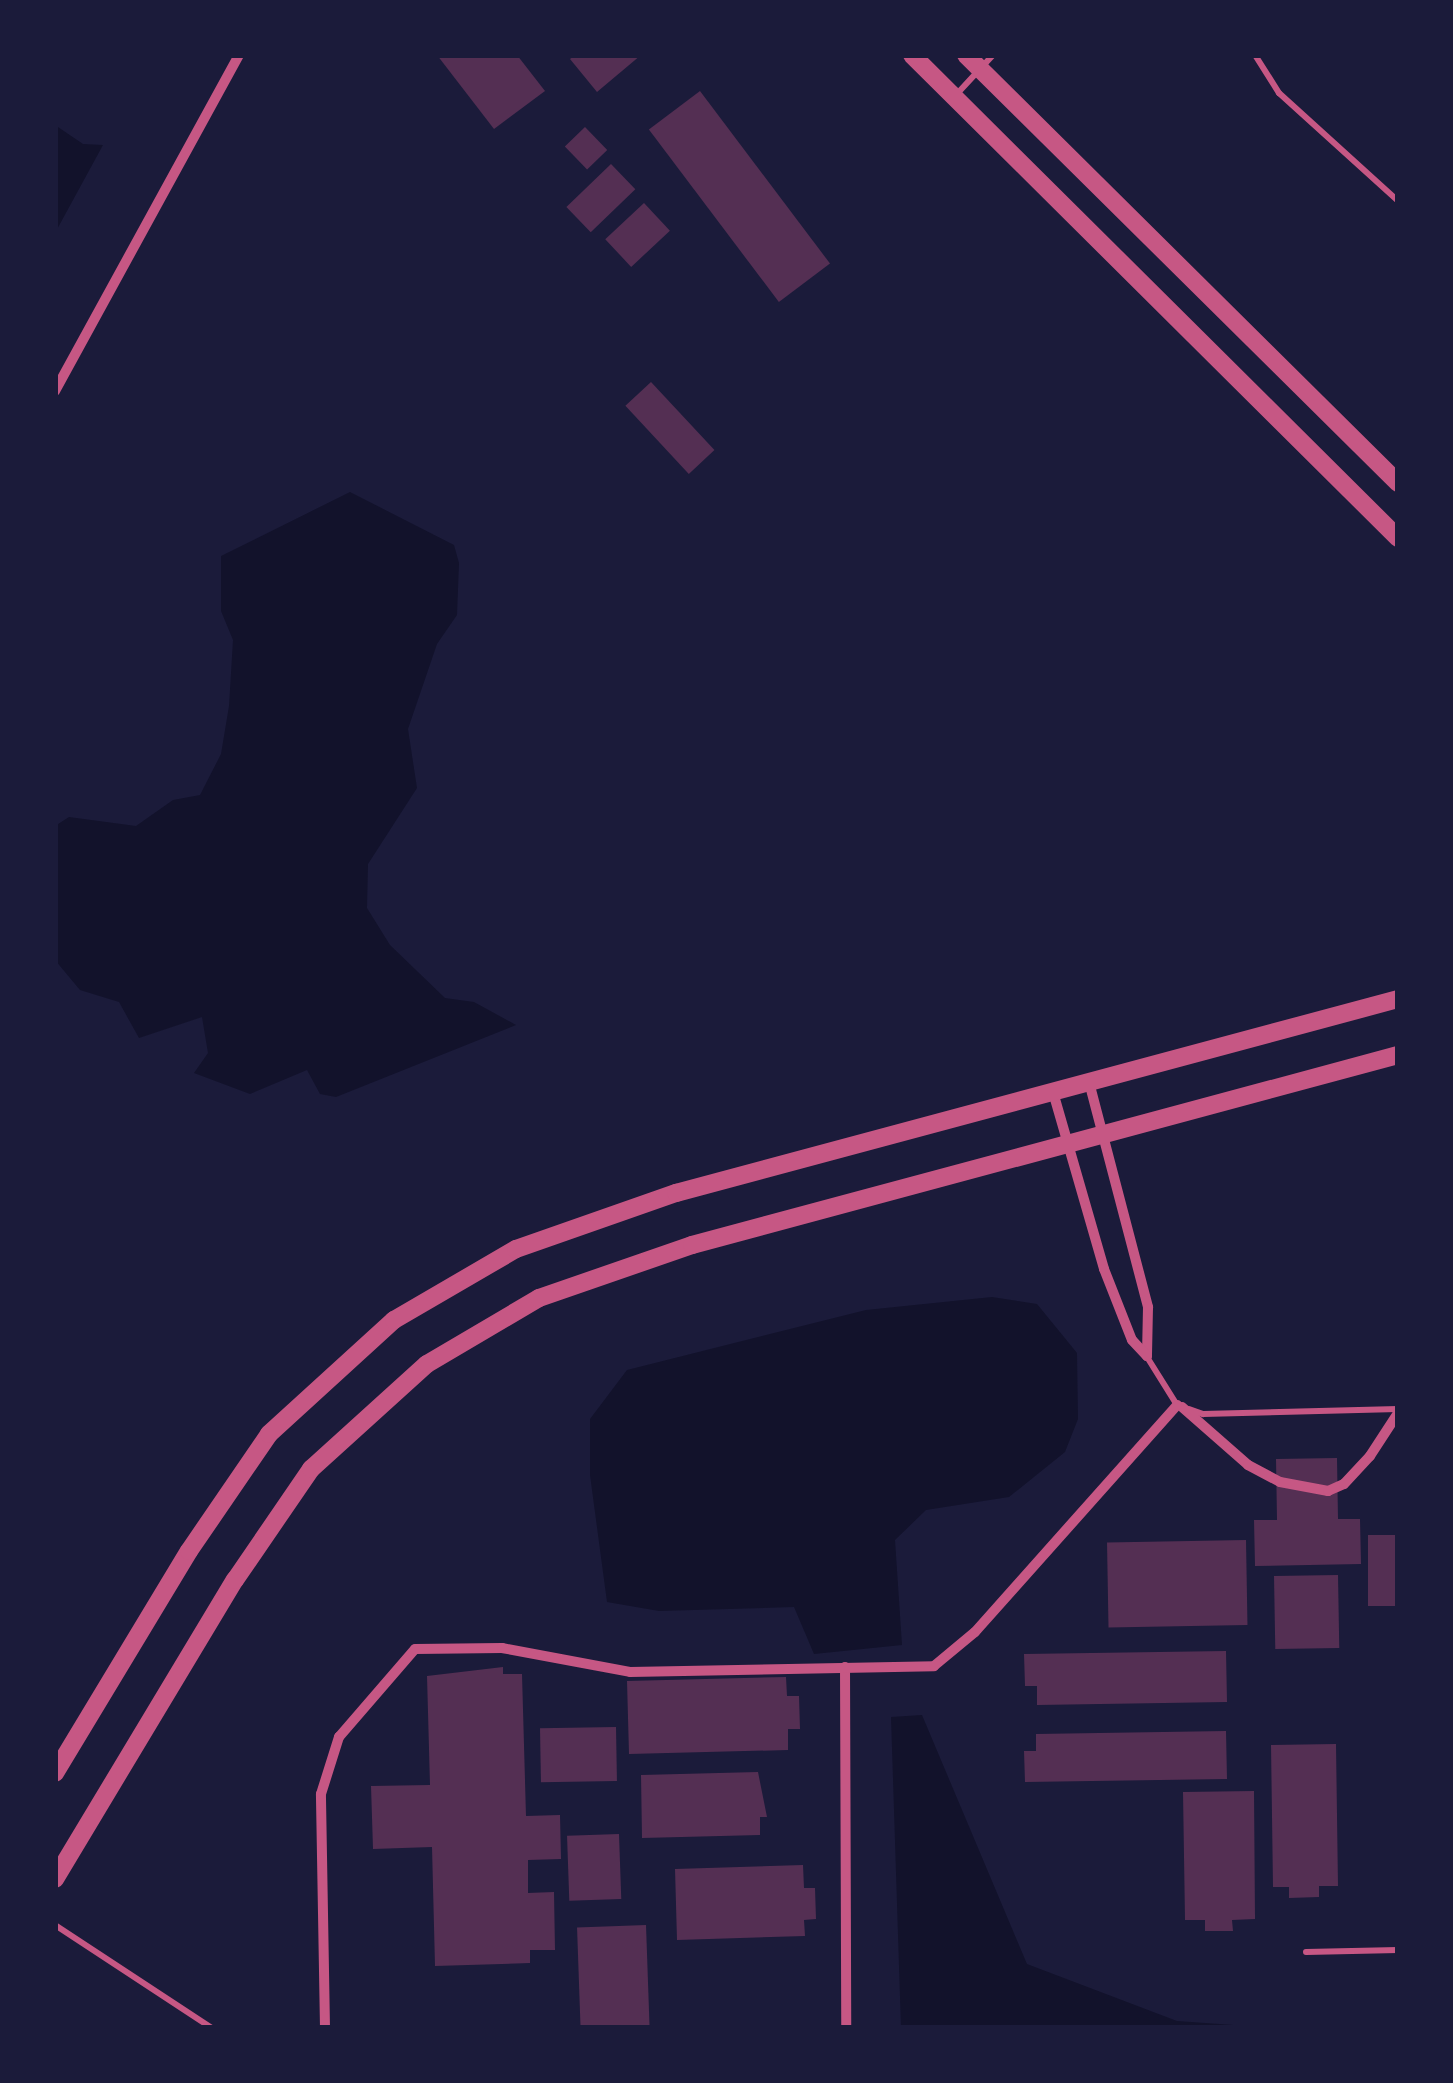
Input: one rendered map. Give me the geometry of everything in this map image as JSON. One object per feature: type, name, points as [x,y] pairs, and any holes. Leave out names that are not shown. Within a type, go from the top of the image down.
[{"type":"street","points":[[55,391],[239,55]]},
{"type":"street","points":[[912,55],[1398,538]]},
{"type":"street","points":[[979,59],[1398,483]]},
{"type":"street","points":[[55,1773],[189,1550],[269,1434],[394,1320],[516,1249],[640,1205],[1398,998]]},
{"type":"street","points":[[55,1879],[235,1580],[311,1470],[427,1364],[540,1298],[692,1245],[1398,1055]]},
{"type":"street","points":[[1089,1082],[1148,1307],[1147,1356]]},
{"type":"street","points":[[1053,1092],[1120,1315],[1147,1356]]},
{"type":"street","points":[[324,2028],[322,1794],[339,1737],[414,1649],[502,1648],[630,1672],[934,1666],[975,1632],[1179,1406],[1248,1465],[1280,1482],[1328,1491],[1344,1484],[1370,1456],[1398,1411]]},
{"type":"street","points":[[844,1667],[846,2028]]},
{"type":"lane","points":[[1255,55],[1279,92],[1398,201]]},
{"type":"lane","points":[[954,97],[979,59]]},
{"type":"lane","points":[[1147,1356],[1179,1406],[1203,1414],[1398,1411]]},
{"type":"lane","points":[[55,1925],[212,2028]]},
{"type":"lane","points":[[1306,1952],[1398,1950]]},
{"type":"shaded area","points":[[55,125],[83,144],[103,145],[55,233]]},
{"type":"shaded area","points":[[350,492],[454,545],[459,563],[457,615],[437,644],[408,729],[417,788],[368,864],[367,908],[390,945],[445,998],[474,1002],[516,1025],[336,1097],[320,1094],[307,1070],[250,1094],[194,1073],[208,1053],[202,1017],[139,1038],[119,1002],[80,990],[55,960],[55,826],[69,817],[136,826],[173,800],[200,795],[221,754],[229,706],[233,640],[221,611],[221,556]]},
{"type":"shaded area","points":[[992,1297],[1037,1304],[1077,1353],[1078,1419],[1065,1452],[1009,1497],[926,1510],[895,1540],[902,1645],[814,1654],[794,1607],[659,1611],[607,1602],[590,1475],[590,1419],[627,1370],[866,1310]]},
{"type":"shaded area","points":[[922,1715],[1027,1964],[1177,2021],[1277,2028],[901,2028],[891,1717]]},
{"type":"building","points":[[437,55],[517,55],[545,91],[494,129]]},
{"type":"building","points":[[575,55],[641,55],[597,92],[570,59]]},
{"type":"building","points":[[700,91],[830,264],[779,302],[649,130]]},
{"type":"building","points":[[585,127],[607,150],[587,169],[565,146]]},
{"type":"building","points":[[611,164],[635,189],[591,232],[566,207]]},
{"type":"building","points":[[644,203],[670,231],[631,267],[605,239]]},
{"type":"building","points":[[651,382],[714,450],[689,474],[625,406]]},
{"type":"building","points":[[1337,1458],[1338,1519],[1360,1519],[1361,1564],[1255,1566],[1254,1520],[1277,1520],[1276,1459]]},
{"type":"building","points":[[1368,1535],[1398,1535],[1398,1606],[1368,1606]]},
{"type":"building","points":[[1246,1540],[1247,1625],[1109,1627],[1107,1542]]},
{"type":"building","points":[[1338,1575],[1339,1648],[1275,1649],[1274,1576]]},
{"type":"building","points":[[1226,1651],[1227,1702],[1037,1705],[1037,1686],[1025,1686],[1024,1654]]},
{"type":"building","points":[[503,1667],[503,1674],[522,1674],[526,1816],[560,1815],[561,1859],[528,1860],[528,1893],[554,1892],[555,1950],[530,1950],[530,1963],[435,1966],[432,1847],[373,1849],[371,1786],[430,1785],[427,1676]]},
{"type":"building","points":[[786,1677],[787,1696],[799,1696],[800,1729],[788,1729],[788,1750],[629,1754],[627,1681]]},
{"type":"building","points":[[616,1727],[617,1781],[541,1782],[540,1728]]},
{"type":"building","points":[[1226,1731],[1227,1779],[1025,1782],[1024,1751],[1036,1751],[1036,1734]]},
{"type":"building","points":[[1336,1744],[1338,1886],[1319,1886],[1319,1897],[1289,1898],[1289,1887],[1273,1887],[1271,1745]]},
{"type":"building","points":[[758,1772],[767,1817],[760,1817],[760,1835],[642,1838],[641,1775]]},
{"type":"building","points":[[1254,1791],[1255,1919],[1232,1920],[1233,1931],[1205,1931],[1205,1920],[1185,1920],[1183,1792]]},
{"type":"building","points":[[619,1834],[621,1899],[569,1901],[567,1836]]},
{"type":"building","points":[[803,1865],[804,1888],[815,1888],[816,1919],[804,1920],[805,1936],[677,1940],[675,1869]]},
{"type":"building","points":[[646,1925],[650,2028],[581,2028],[577,1927]]}]
